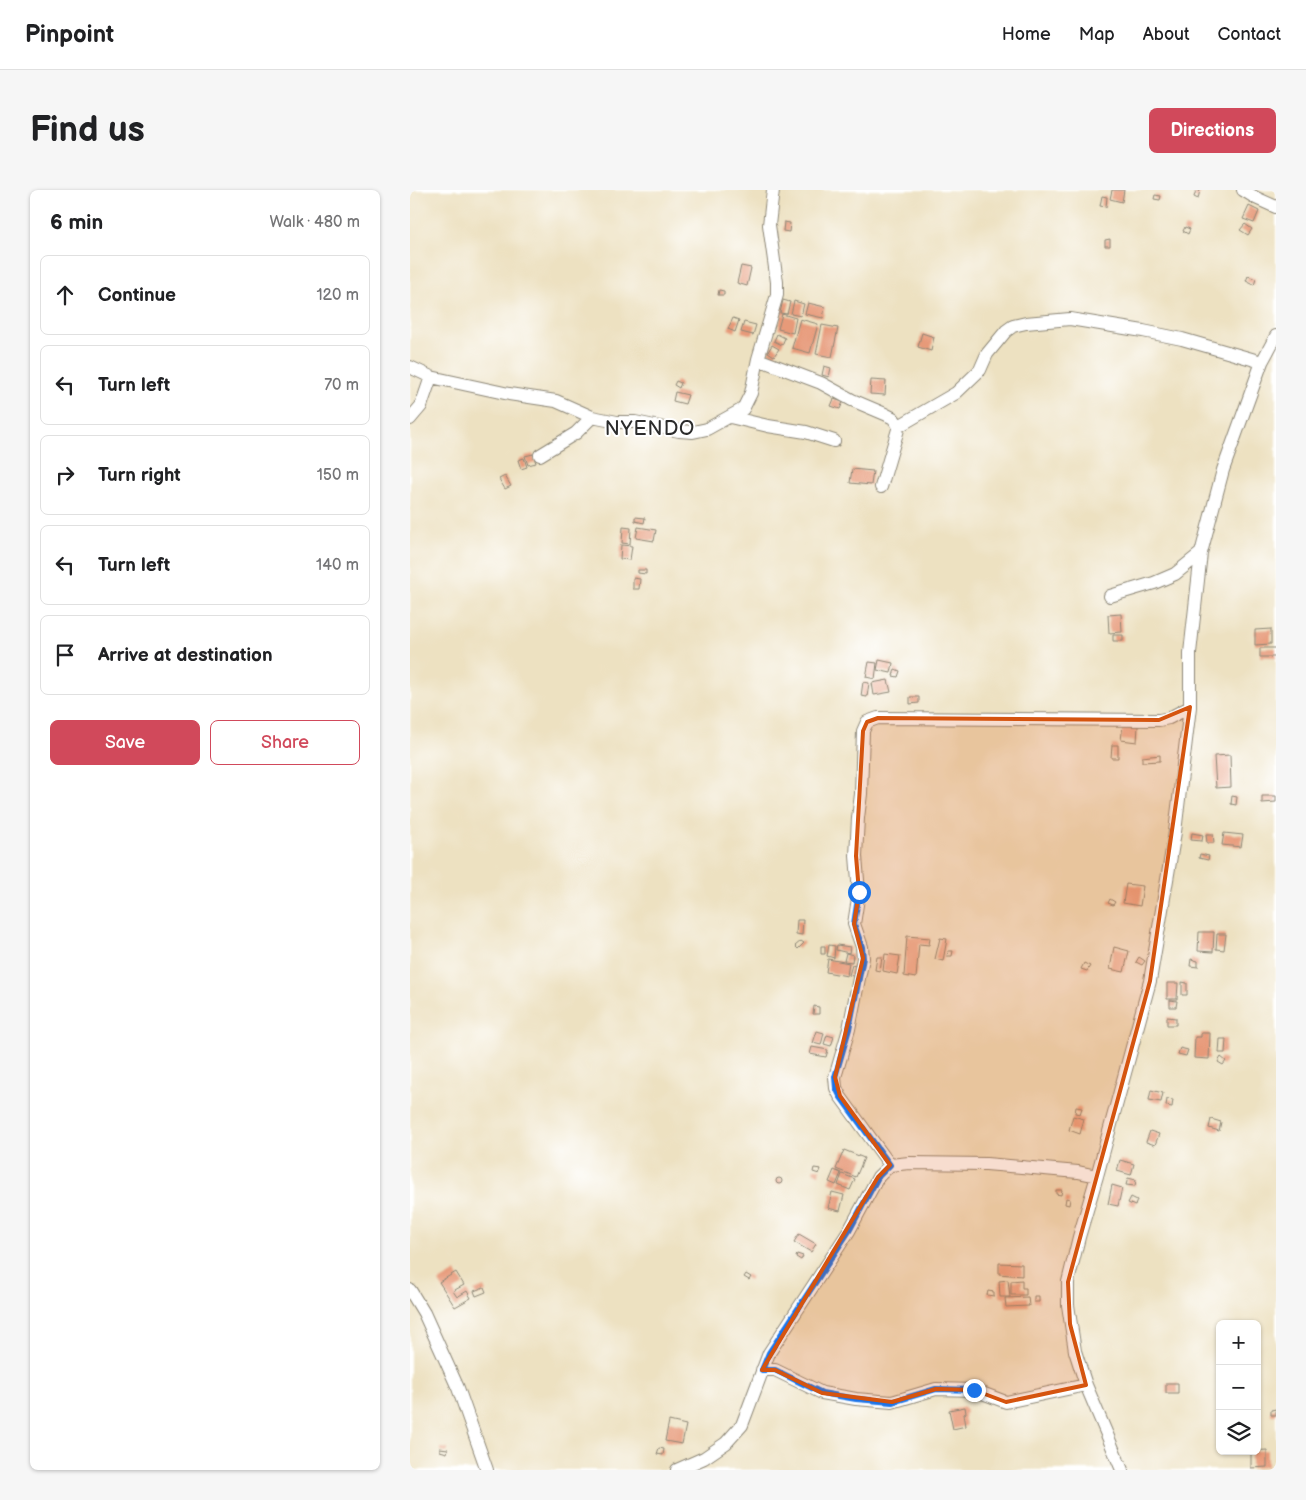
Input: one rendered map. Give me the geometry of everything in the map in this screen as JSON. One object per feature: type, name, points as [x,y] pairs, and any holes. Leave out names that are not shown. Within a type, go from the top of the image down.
[{"type":"street","points":[[410,367],[430,377],[509,394],[556,401],[592,417],[617,422],[636,422],[679,431],[693,432],[707,429],[739,412],[746,404],[751,392],[758,359],[777,295],[778,282],[769,225],[773,190]]},
{"type":"street","points":[[1243,190],[1276,206]]},
{"type":"street","points":[[881,487],[899,426],[956,393],[980,370],[987,354],[1012,326],[1026,322],[1070,319],[1182,339],[1262,362]]},
{"type":"street","points":[[1122,1470],[1086,1385],[1075,1351],[1068,1305],[1068,1282],[1150,981],[1175,832],[1190,707],[1190,653],[1201,552],[1223,470],[1262,362],[1276,336]]},
{"type":"street","points":[[758,359],[822,383],[852,400],[893,418],[899,426]]},
{"type":"street","points":[[410,419],[421,406],[430,377]]},
{"type":"street","points":[[540,455],[576,433],[592,417]]},
{"type":"street","points":[[730,417],[806,432],[834,441]]},
{"type":"street","points":[[1110,596],[1154,583],[1175,574],[1201,552]]},
{"type":"street","points":[[890,1165],[840,1096],[835,1077],[849,1029],[863,958],[862,947],[854,924],[859,892],[856,856],[861,794],[863,731],[867,722],[878,718],[1159,720],[1169,718],[1190,707]]},
{"type":"street","points":[[677,1470],[704,1458],[726,1443],[737,1431],[745,1417],[769,1353],[849,1231],[878,1177],[890,1165],[909,1163],[986,1164],[1078,1172],[1097,1176]]},
{"type":"street","points":[[410,1290],[424,1313],[458,1388],[487,1470]]},
{"type":"street","points":[[762,1370],[775,1370],[822,1393],[856,1399],[892,1402],[936,1389],[974,1390],[1006,1402],[1086,1385]]},
{"type":"highlighted area","points":[[1190,707],[1150,981],[1068,1282],[1070,1324],[1086,1385],[1006,1402],[974,1390],[936,1389],[892,1402],[822,1393],[775,1370],[762,1370],[878,1177],[890,1165],[840,1096],[835,1077],[863,958],[854,924],[859,892],[856,856],[863,731],[867,722],[878,718],[1159,720]]},
{"type":"building","points":[[1112,190],[1124,190],[1122,202],[1110,199]]},
{"type":"building","points":[[1196,190],[1200,190],[1198,199],[1194,197]]},
{"type":"building","points":[[1155,195],[1161,196],[1160,200],[1154,199]]},
{"type":"building","points":[[1102,196],[1107,197],[1106,207],[1100,206]]},
{"type":"building","points":[[1249,206],[1259,211],[1254,223],[1243,219]]},
{"type":"building","points":[[784,222],[790,223],[789,232],[783,231]]},
{"type":"building","points":[[1245,224],[1252,229],[1248,235],[1240,230]]},
{"type":"building","points":[[1185,227],[1190,229],[1188,234],[1183,231]]},
{"type":"building","points":[[1110,239],[1110,246],[1105,246],[1105,240]]},
{"type":"building","points":[[741,266],[751,268],[747,286],[737,283]]},
{"type":"building","points":[[1248,276],[1256,279],[1254,285],[1246,281]]},
{"type":"building","points":[[719,290],[724,291],[724,295],[718,295]]},
{"type":"building","points":[[783,300],[790,302],[787,314],[780,313]]},
{"type":"building","points":[[794,301],[804,304],[801,316],[791,314]]},
{"type":"building","points":[[808,303],[825,307],[823,318],[805,314]]},
{"type":"building","points":[[782,314],[796,318],[793,333],[778,329]]},
{"type":"building","points":[[733,318],[739,320],[735,332],[728,329]]},
{"type":"building","points":[[800,319],[818,324],[810,353],[792,348]]},
{"type":"building","points":[[744,322],[756,325],[753,335],[741,332]]},
{"type":"building","points":[[822,325],[838,328],[832,357],[816,354]]},
{"type":"building","points":[[922,333],[934,337],[931,351],[918,347]]},
{"type":"building","points":[[777,334],[785,338],[782,345],[774,341]]},
{"type":"building","points":[[772,345],[779,349],[774,356],[768,352]]},
{"type":"building","points":[[824,366],[831,368],[829,377],[822,375]]},
{"type":"building","points":[[871,380],[886,381],[885,395],[870,394]]},
{"type":"building","points":[[676,381],[681,383],[679,388],[674,385]]},
{"type":"building","points":[[675,392],[688,395],[685,404],[673,401]]},
{"type":"building","points":[[834,399],[843,402],[840,409],[831,406]]},
{"type":"building","points":[[533,454],[536,463],[528,465],[525,456]]},
{"type":"building","points":[[524,458],[527,467],[521,469],[518,460]]},
{"type":"building","points":[[852,469],[873,471],[871,485],[850,483]]},
{"type":"building","points":[[505,476],[511,486],[505,489],[499,479]]},
{"type":"building","points":[[635,517],[645,518],[644,523],[635,521]]},
{"type":"building","points":[[623,527],[631,528],[630,544],[622,543]]},
{"type":"building","points":[[638,527],[656,530],[654,541],[636,538]]},
{"type":"building","points":[[621,545],[632,546],[630,560],[620,559]]},
{"type":"building","points":[[638,570],[646,570],[646,574],[638,573]]},
{"type":"building","points":[[633,578],[640,579],[639,589],[633,589]]},
{"type":"building","points":[[1121,614],[1122,632],[1109,633],[1108,615]]},
{"type":"building","points":[[1271,629],[1271,644],[1255,645],[1255,630]]},
{"type":"building","points":[[1113,635],[1123,635],[1123,641],[1113,641]]},
{"type":"building","points":[[1260,648],[1276,648],[1276,657],[1260,657]]},
{"type":"building","points":[[879,660],[893,663],[891,673],[877,670]]},
{"type":"building","points":[[869,662],[877,663],[875,679],[866,677]]},
{"type":"building","points":[[895,669],[900,671],[898,677],[893,676]]},
{"type":"building","points":[[888,680],[891,692],[874,695],[872,683]]},
{"type":"building","points":[[863,682],[869,683],[867,697],[861,696]]},
{"type":"building","points":[[910,697],[919,697],[919,703],[910,704]]},
{"type":"building","points":[[1123,725],[1138,726],[1137,742],[1121,740]]},
{"type":"building","points":[[1112,745],[1118,745],[1118,758],[1111,758]]},
{"type":"building","points":[[1160,755],[1160,761],[1142,762],[1142,757]]},
{"type":"building","points":[[1230,755],[1231,787],[1216,788],[1214,756]]},
{"type":"building","points":[[1232,796],[1237,797],[1236,805],[1231,804]]},
{"type":"building","points":[[1262,796],[1276,796],[1276,802],[1262,803]]},
{"type":"building","points":[[1192,833],[1203,835],[1202,841],[1191,840]]},
{"type":"building","points":[[1224,833],[1243,835],[1241,847],[1222,845]]},
{"type":"building","points":[[1206,834],[1213,834],[1214,843],[1207,843]]},
{"type":"building","points":[[1200,854],[1209,856],[1208,860],[1199,858]]},
{"type":"building","points":[[1126,884],[1143,886],[1140,906],[1123,903]]},
{"type":"building","points":[[1110,899],[1115,902],[1113,905],[1108,903]]},
{"type":"building","points":[[797,920],[803,920],[802,935],[796,934]]},
{"type":"building","points":[[1199,932],[1214,932],[1213,952],[1198,951]]},
{"type":"building","points":[[1217,934],[1226,934],[1224,950],[1216,949]]},
{"type":"building","points":[[907,936],[930,938],[929,945],[919,944],[916,978],[904,976]]},
{"type":"building","points":[[940,938],[947,939],[943,961],[935,959]]},
{"type":"building","points":[[801,941],[804,943],[798,949],[795,946]]},
{"type":"building","points":[[829,945],[835,946],[834,958],[827,956]]},
{"type":"building","points":[[837,945],[850,947],[849,953],[836,950]]},
{"type":"building","points":[[821,946],[825,946],[825,954],[821,954]]},
{"type":"building","points":[[1114,947],[1129,951],[1124,972],[1110,969]]},
{"type":"building","points":[[948,951],[953,951],[952,956],[947,956]]},
{"type":"building","points":[[846,953],[853,955],[852,962],[844,961]]},
{"type":"building","points":[[885,954],[900,956],[897,974],[883,971]]},
{"type":"building","points":[[877,957],[882,957],[880,971],[875,970]]},
{"type":"building","points":[[1139,957],[1145,961],[1142,965],[1136,962]]},
{"type":"building","points":[[828,959],[849,963],[847,976],[826,972]]},
{"type":"building","points":[[1191,959],[1198,961],[1198,967],[1190,966]]},
{"type":"building","points":[[1084,963],[1090,966],[1087,971],[1081,969]]},
{"type":"building","points":[[852,965],[859,967],[856,977],[849,975]]},
{"type":"building","points":[[1182,982],[1187,983],[1187,995],[1182,995]]},
{"type":"building","points":[[1167,983],[1178,983],[1177,999],[1167,999]]},
{"type":"building","points":[[1170,1000],[1177,1001],[1176,1007],[1170,1007]]},
{"type":"building","points":[[814,1006],[819,1007],[819,1014],[813,1014]]},
{"type":"building","points":[[1167,1017],[1176,1018],[1176,1025],[1167,1025]]},
{"type":"building","points":[[817,1031],[824,1033],[821,1045],[813,1043]]},
{"type":"building","points":[[1201,1033],[1210,1033],[1209,1059],[1194,1058],[1195,1037],[1201,1037]]},
{"type":"building","points":[[827,1035],[834,1037],[831,1046],[824,1044]]},
{"type":"building","points":[[1220,1039],[1226,1039],[1225,1053],[1219,1053]]},
{"type":"building","points":[[812,1047],[828,1050],[826,1057],[810,1054]]},
{"type":"building","points":[[1180,1048],[1188,1050],[1186,1056],[1178,1054]]},
{"type":"building","points":[[1221,1057],[1226,1061],[1223,1065],[1218,1062]]},
{"type":"building","points":[[1151,1090],[1163,1093],[1161,1102],[1149,1100]]},
{"type":"building","points":[[1167,1099],[1173,1100],[1172,1107],[1166,1106]]},
{"type":"building","points":[[1076,1107],[1082,1108],[1080,1114],[1075,1113]]},
{"type":"building","points":[[1073,1116],[1084,1119],[1080,1134],[1069,1130]]},
{"type":"building","points":[[1211,1119],[1221,1122],[1219,1131],[1209,1128]]},
{"type":"building","points":[[1150,1131],[1159,1134],[1155,1145],[1146,1142]]},
{"type":"building","points":[[844,1150],[864,1158],[856,1177],[836,1169]]},
{"type":"building","points":[[1120,1160],[1134,1164],[1131,1175],[1117,1171]]},
{"type":"building","points":[[814,1168],[821,1169],[819,1174],[813,1172]]},
{"type":"building","points":[[834,1170],[841,1173],[836,1185],[829,1182]]},
{"type":"building","points":[[842,1174],[855,1179],[850,1190],[838,1185]]},
{"type":"building","points":[[779,1178],[782,1181],[779,1184],[776,1181]]},
{"type":"building","points":[[1128,1178],[1136,1180],[1135,1186],[1126,1185]]},
{"type":"building","points":[[1112,1185],[1122,1188],[1118,1206],[1108,1204]]},
{"type":"building","points":[[1056,1190],[1062,1190],[1061,1195],[1056,1194]]},
{"type":"building","points":[[832,1192],[844,1195],[840,1211],[828,1208]]},
{"type":"building","points":[[1131,1197],[1137,1200],[1135,1206],[1128,1203]]},
{"type":"building","points":[[1066,1198],[1070,1199],[1069,1205],[1065,1204]]},
{"type":"building","points":[[799,1234],[816,1244],[811,1252],[794,1242]]},
{"type":"building","points":[[797,1254],[803,1256],[801,1260],[796,1257]]},
{"type":"building","points":[[999,1263],[1022,1264],[1022,1276],[999,1274]]},
{"type":"building","points":[[456,1272],[464,1285],[453,1291],[457,1297],[467,1291],[471,1298],[455,1307],[439,1282]]},
{"type":"building","points":[[746,1274],[751,1277],[749,1280],[744,1277]]},
{"type":"building","points":[[1008,1280],[1010,1297],[1000,1297],[999,1281]]},
{"type":"building","points":[[1022,1280],[1022,1288],[1026,1288],[1026,1295],[1011,1295],[1011,1281]]},
{"type":"building","points":[[484,1287],[486,1292],[476,1296],[474,1291]]},
{"type":"building","points":[[988,1291],[994,1292],[994,1296],[987,1295]]},
{"type":"building","points":[[1034,1296],[1039,1296],[1039,1302],[1034,1302]]},
{"type":"building","points":[[1028,1297],[1029,1306],[1006,1307],[1005,1298]]},
{"type":"building","points":[[1166,1383],[1178,1383],[1178,1393],[1166,1393]]},
{"type":"building","points":[[965,1407],[966,1426],[953,1429],[949,1410]]},
{"type":"building","points":[[1276,1409],[1276,1415],[1271,1415],[1271,1410]]},
{"type":"building","points":[[669,1421],[686,1425],[682,1444],[665,1441]]},
{"type":"building","points":[[440,1448],[448,1449],[447,1453],[440,1451]]},
{"type":"building","points":[[659,1448],[664,1449],[663,1455],[657,1454]]},
{"type":"building","points":[[1261,1450],[1267,1450],[1267,1467],[1251,1468],[1251,1455],[1261,1455]]},
{"type":"district","name":"NYENDO","points":[[650,429]]},
{"type":"route","points":[[859,892],[854,924],[862,947],[863,958],[849,1029],[835,1077],[836,1088],[890,1165],[873,1185],[849,1231],[769,1353],[762,1370],[775,1370],[822,1393],[856,1399],[892,1402],[936,1389],[974,1390]]}]
